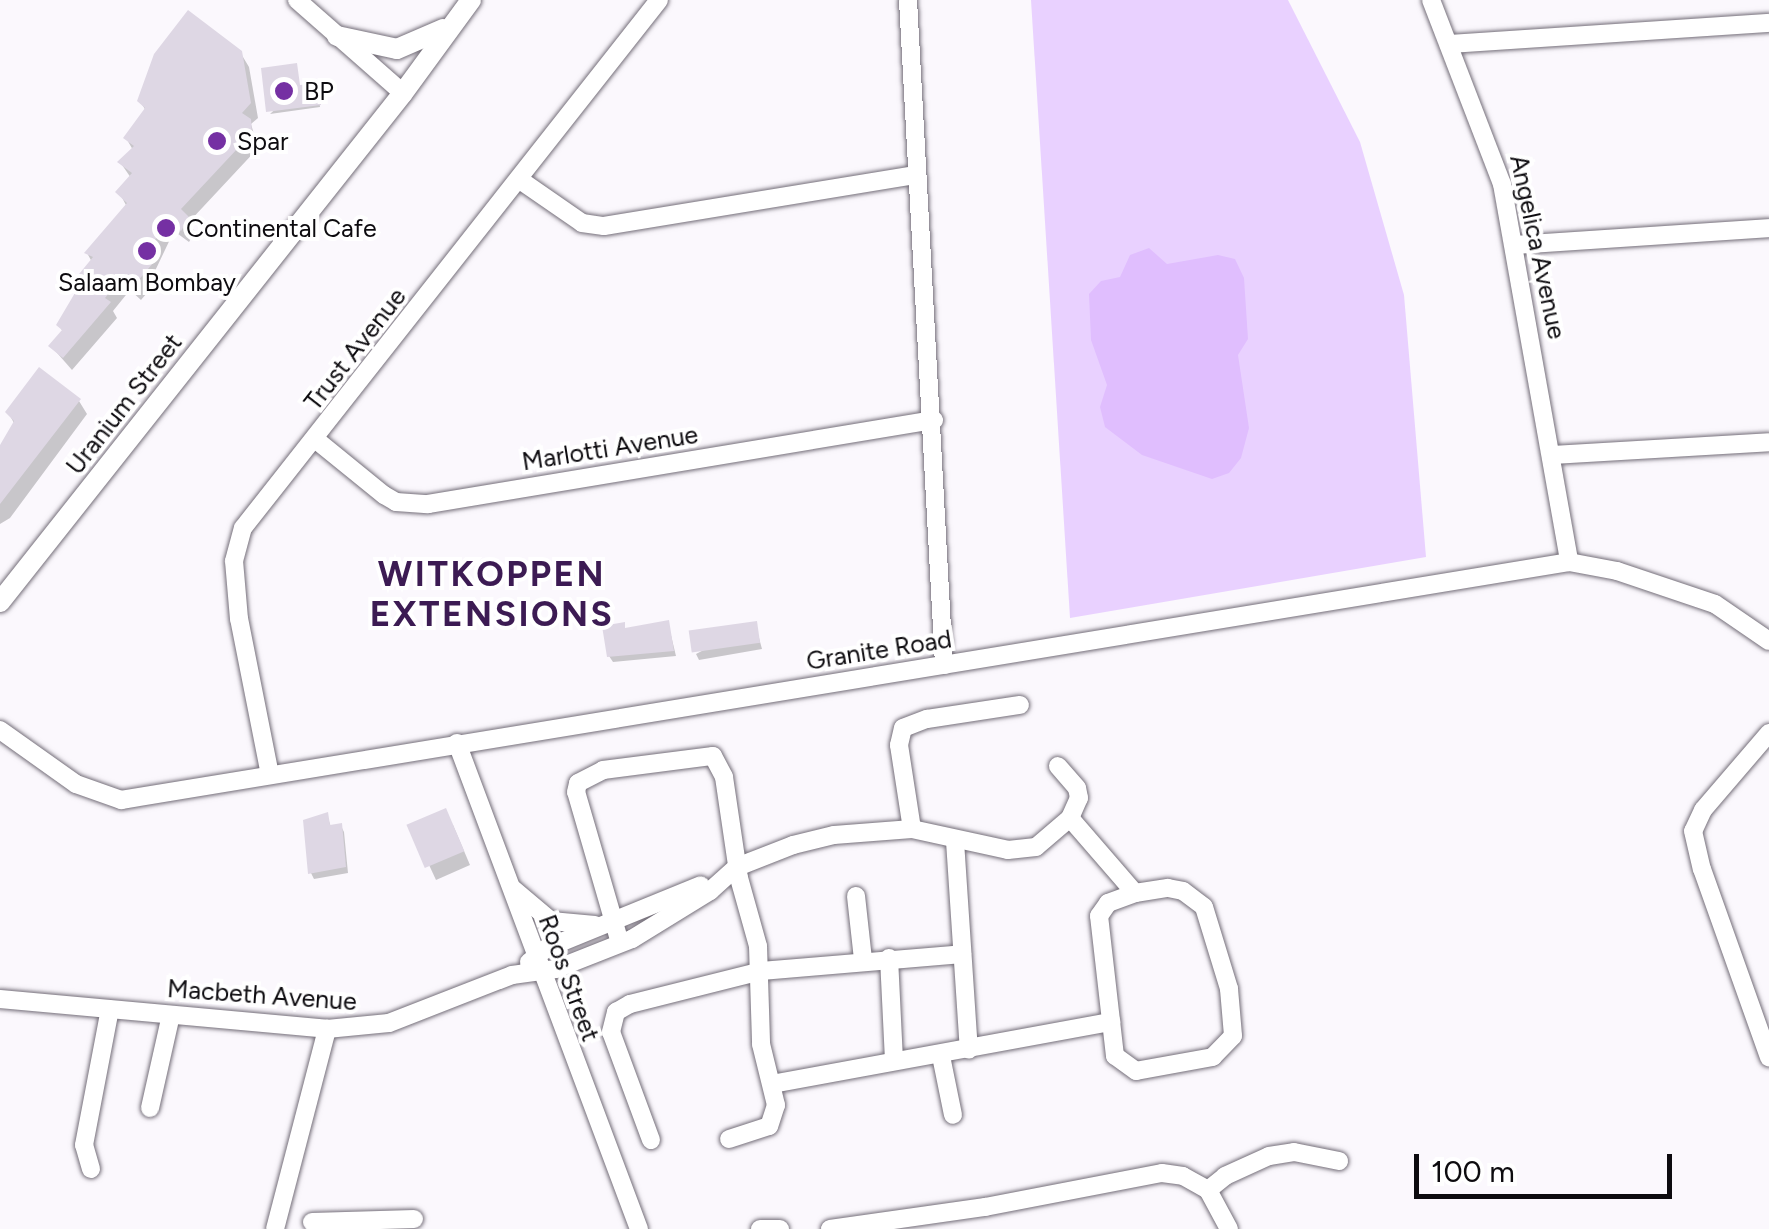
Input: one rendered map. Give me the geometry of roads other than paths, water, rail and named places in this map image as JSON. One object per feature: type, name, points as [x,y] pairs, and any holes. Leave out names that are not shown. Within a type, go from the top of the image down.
[{"type":"street","points":[[297,0],[402,94]]},
{"type":"street","name":"Uranium Street","points":[[0,602],[402,94],[471,0]]},
{"type":"street","name":"Trust Avenue","points":[[270,776],[240,619],[234,561],[243,528],[659,0]]},
{"type":"street","points":[[908,0],[934,420],[944,666]]},
{"type":"street","name":"Angelica Avenue","points":[[1431,0],[1493,155],[1516,245],[1569,562]]},
{"type":"street","points":[[337,36],[397,49],[432,37],[456,18]]},
{"type":"street","points":[[1451,44],[1769,23]]},
{"type":"street","points":[[520,180],[582,223],[604,226],[916,175]]},
{"type":"street","points":[[1516,245],[1769,228]]},
{"type":"street","name":"Marlotti Avenue","points":[[315,440],[384,495],[413,504],[934,420]]},
{"type":"street","points":[[1553,455],[1769,442]]},
{"type":"street","name":"Granite Road","points":[[0,730],[76,784],[112,798],[270,776],[1569,562],[1617,571],[1716,604],[1769,641]]},
{"type":"street","points":[[912,829],[899,745],[903,728],[927,720],[1020,706]]},
{"type":"street","points":[[1769,733],[1703,810],[1693,831],[1702,869],[1769,1057]]},
{"type":"street","name":"Roos Street","points":[[456,743],[639,1229]]},
{"type":"street","points":[[620,943],[607,922],[576,792],[581,778],[592,772],[714,756],[724,777],[737,868],[761,971],[762,1044],[776,1105],[769,1126],[729,1138]]},
{"type":"street","points":[[537,965],[620,943],[700,897],[737,868],[792,844],[834,834],[912,829],[955,841],[1024,850],[1046,842],[1070,818],[1079,793],[1058,766]]},
{"type":"street","points":[[1070,818],[1134,892]]},
{"type":"street","points":[[955,841],[969,1050]]},
{"type":"street","points":[[537,965],[607,922],[721,880]]},
{"type":"street","points":[[509,886],[551,921],[607,922]]},
{"type":"street","points":[[1183,891],[1204,907],[1229,989],[1234,1036],[1227,1048],[1213,1057],[1136,1071],[1116,1056],[1099,916],[1108,903],[1134,892],[1183,891]]},
{"type":"street","points":[[856,896],[863,959]]},
{"type":"street","points":[[651,1140],[611,1032],[616,1012],[630,1004],[761,971],[863,959],[962,954]]},
{"type":"street","points":[[889,958],[894,1059]]},
{"type":"street","name":"Macbeth Avenue","points":[[0,999],[327,1029],[389,1023],[537,965]]},
{"type":"street","points":[[91,1168],[84,1145],[110,1009]]},
{"type":"street","points":[[150,1108],[172,1015]]},
{"type":"street","points":[[772,1084],[1111,1022]]},
{"type":"street","points":[[276,1229],[327,1029]]},
{"type":"street","points":[[941,1056],[953,1115]]},
{"type":"street","points":[[1208,1190],[1225,1176],[1269,1156],[1308,1154],[1339,1161]]},
{"type":"street","points":[[830,1229],[985,1207],[1146,1174],[1183,1176],[1208,1190],[1229,1229]]},
{"type":"street","points":[[318,1202],[310,1225],[414,1218]]},
{"type":"street","points":[[760,1229],[780,1229]]},
{"type":"place","name":"BP","points":[[284,91]]},
{"type":"place","name":"Spar","points":[[217,141]]},
{"type":"place","name":"Continental Cafe","points":[[166,228]]},
{"type":"place","name":"Salaam Bombay","points":[[147,251]]},
{"type":"district","name":"WITKOPPEN EXTENSIONS","points":[[492,594]]}]
